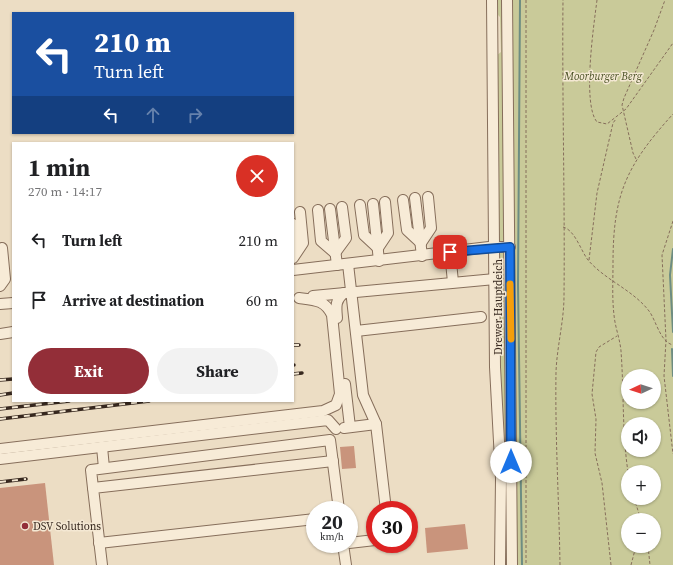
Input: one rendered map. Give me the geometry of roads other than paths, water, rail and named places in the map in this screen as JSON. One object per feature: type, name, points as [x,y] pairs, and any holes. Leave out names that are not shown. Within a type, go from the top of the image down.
[{"type":"street","points":[[492,0],[495,367],[502,479],[500,565]]},
{"type":"street","name":"Drewer Hauptdeich","points":[[507,0],[512,565]]},
{"type":"street","points":[[420,243],[431,228],[415,198],[415,229],[420,243],[422,256]]},
{"type":"street","points":[[378,248],[388,233],[373,204],[372,235],[378,248],[379,261]]},
{"type":"street","points":[[335,253],[346,238],[330,209],[330,240],[335,253],[336,265]]},
{"type":"street","points":[[294,260],[303,243],[298,212]]},
{"type":"street","points":[[294,234],[294,253]]},
{"type":"street","points":[[294,262],[336,265],[494,247],[510,247]]},
{"type":"street","points":[[0,286],[5,279],[2,248]]},
{"type":"street","points":[[450,252],[453,282]]},
{"type":"street","points":[[348,264],[348,292],[356,331],[363,395],[376,424],[385,501]]},
{"type":"street","points":[[0,267],[0,282]]},
{"type":"street","points":[[296,299],[348,292],[453,282],[495,280]]},
{"type":"street","points":[[348,292],[338,297],[336,305],[350,427]]},
{"type":"street","points":[[0,449],[323,411],[336,405],[340,394],[332,315],[328,307],[322,301],[296,299]]},
{"type":"street","points":[[0,304],[12,303]]},
{"type":"street","points":[[356,331],[481,317]]},
{"type":"street","points":[[0,334],[12,332]]},
{"type":"street","points":[[0,459],[328,420],[336,429]]},
{"type":"street","points":[[336,429],[376,424]]},
{"type":"street","points":[[336,429],[330,440],[338,501]]},
{"type":"street","points":[[102,565],[91,470],[330,440]]},
{"type":"street","points":[[102,446],[104,468]]},
{"type":"street","points":[[93,488],[333,461]]},
{"type":"street","points":[[99,543],[306,520]]},
{"type":"street","points":[[496,565],[500,551]]},
{"type":"street","points":[[344,553],[346,565]]},
{"type":"waterway","points":[[520,0],[518,285],[522,565]]},
{"type":"waterway","points":[[673,249],[670,275],[673,332]]},
{"type":"waterway","points":[[672,349],[673,376]]},
{"type":"railway","points":[[294,345],[299,345]]},
{"type":"railway","points":[[294,374],[302,373]]},
{"type":"railway","points":[[0,380],[12,379]]},
{"type":"railway","points":[[0,395],[12,393]]},
{"type":"railway","points":[[0,409],[60,402]]},
{"type":"railway","points":[[0,419],[141,402]]},
{"type":"railway","points":[[0,482],[26,479]]},
{"type":"place","name":"DSV Solutions","points":[[25,526]]},
{"type":"park label","name":"Moorburger Berg","points":[[603,76]]}]
